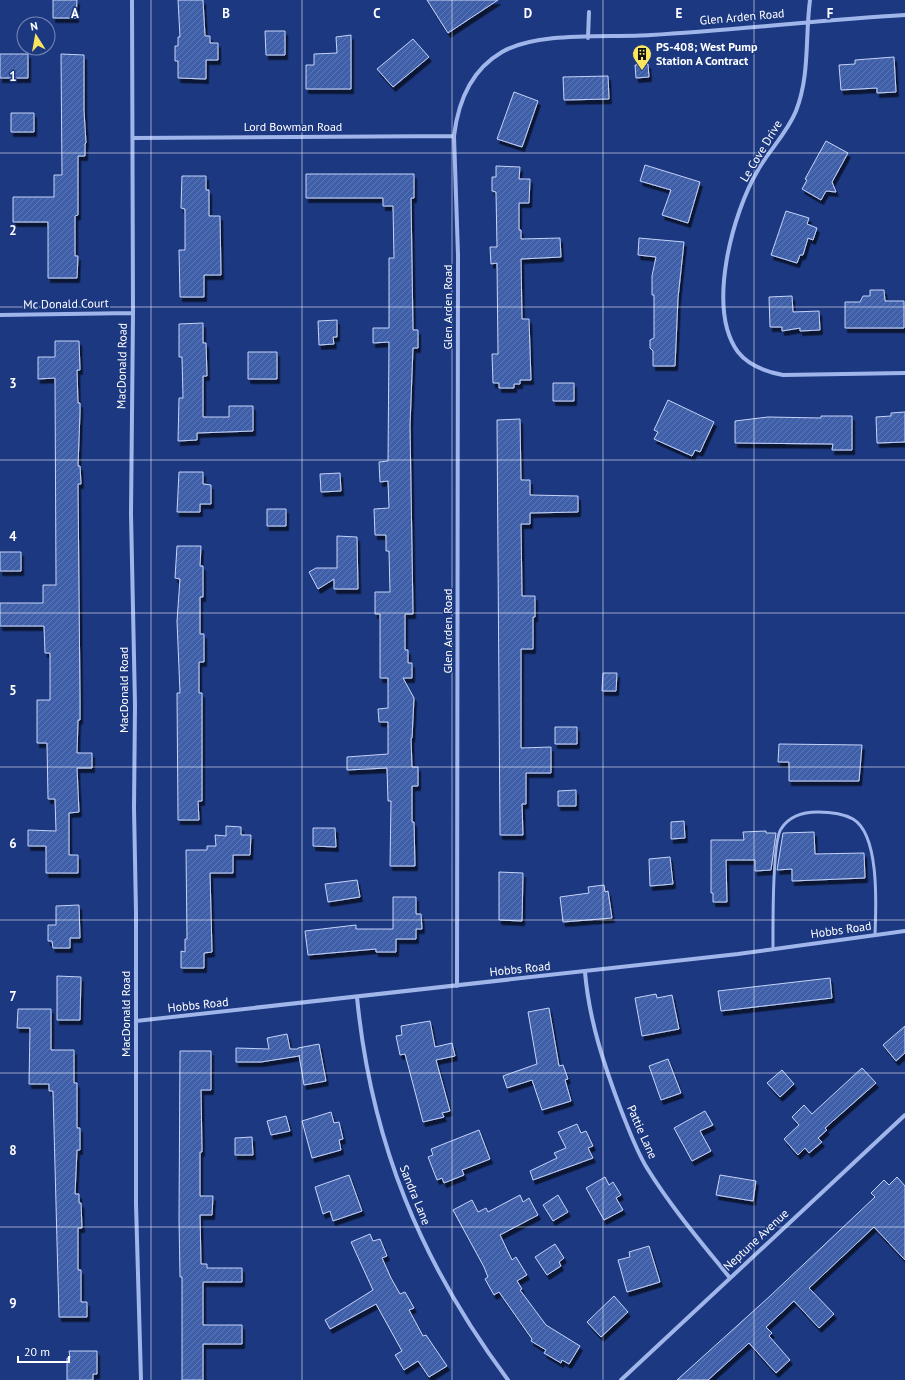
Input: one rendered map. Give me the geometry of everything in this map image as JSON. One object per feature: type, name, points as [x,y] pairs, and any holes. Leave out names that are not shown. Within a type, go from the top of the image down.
[{"type":"street","name":"MacDonald Road","points":[[132,0],[133,313],[131,514],[135,705],[134,808],[136,1204],[141,1380]]},
{"type":"street","name":"Le Cove Drive","points":[[810,0],[807,21],[807,62],[803,87],[796,112],[784,134],[758,170],[742,205],[732,236],[726,267],[724,300],[727,329],[738,352],[752,364],[767,371],[783,375],[905,373]]},
{"type":"street","points":[[588,38],[589,12]]},
{"type":"street","name":"Glen Arden Road","points":[[457,986],[458,255],[454,136],[456,116],[462,97],[470,83],[485,65],[501,52],[520,44],[539,40],[651,35],[905,14]]},
{"type":"street","name":"Lord Bowman Road","points":[[133,138],[454,136]]},
{"type":"street","name":"Mc Donald Court","points":[[0,315],[133,313]]},
{"type":"street","name":"Hobbs Road","points":[[136,1021],[585,972],[905,931]]},
{"type":"street","name":"Pattie Lane","points":[[585,972],[589,1001],[606,1070],[634,1144],[647,1168],[688,1227],[730,1278]]},
{"type":"street","name":"Sandra Lane","points":[[357,997],[366,1069],[378,1120],[390,1160],[412,1218],[431,1258],[459,1309],[508,1380]]},
{"type":"street","name":"Neptune Avenue","points":[[621,1380],[905,1115]]},
{"type":"lane","points":[[773,949],[776,848],[780,829],[794,816],[810,812],[832,812],[854,820],[869,840],[877,889],[875,935]]},
{"type":"building","points":[[53,0],[77,0],[76,18],[56,18],[56,16],[53,16]]},
{"type":"building","points":[[178,0],[203,0],[205,36],[210,36],[210,43],[218,43],[218,60],[206,60],[206,79],[178,78],[178,61],[175,61],[175,46],[178,46],[178,37],[180,37]]},
{"type":"building","points":[[427,0],[498,0],[448,33]]},
{"type":"building","points":[[265,31],[285,31],[285,55],[266,55]]},
{"type":"building","points":[[351,35],[351,89],[306,89],[306,65],[314,65],[314,54],[337,53],[336,37]]},
{"type":"building","points":[[413,39],[429,57],[393,87],[377,69]]},
{"type":"building","points":[[0,54],[28,56],[28,78],[0,78]]},
{"type":"building","points":[[61,54],[84,55],[84,111],[86,143],[85,156],[78,156],[78,215],[75,216],[75,256],[78,256],[77,278],[48,278],[48,222],[13,222],[13,197],[54,197],[54,175],[62,175]]},
{"type":"building","points":[[894,57],[896,92],[877,93],[877,88],[841,90],[839,65],[855,64],[855,60]]},
{"type":"building","name":"PS-408; West Pump Station A Contract","points":[[648,64],[649,77],[636,78],[635,65]]},
{"type":"building","points":[[608,76],[609,99],[564,100],[563,77]]},
{"type":"building","points":[[514,92],[538,101],[522,147],[497,139]]},
{"type":"building","points":[[11,113],[34,113],[34,132],[11,132]]},
{"type":"building","points":[[826,141],[848,153],[832,182],[836,192],[826,191],[821,200],[802,189],[807,180],[805,179]]},
{"type":"building","points":[[645,165],[700,182],[688,223],[662,215],[671,190],[640,181]]},
{"type":"building","points":[[496,166],[520,167],[519,179],[530,179],[529,203],[519,203],[519,230],[521,230],[521,239],[560,238],[561,257],[521,259],[522,319],[529,319],[531,380],[520,380],[520,384],[514,384],[514,388],[499,388],[499,383],[493,383],[492,354],[498,354],[497,263],[491,264],[490,247],[497,247],[496,192],[492,191],[492,177],[496,177]]},
{"type":"building","points":[[306,174],[414,174],[414,198],[411,198],[413,330],[418,330],[418,348],[413,348],[410,425],[413,614],[405,614],[405,650],[408,650],[408,663],[412,663],[412,678],[403,678],[414,698],[411,738],[412,767],[418,767],[418,786],[412,786],[412,822],[414,822],[415,866],[390,866],[391,801],[388,801],[387,768],[347,770],[347,757],[388,754],[388,722],[379,722],[378,709],[388,708],[388,678],[380,678],[380,614],[375,614],[375,592],[390,592],[389,551],[386,551],[386,535],[375,535],[374,509],[389,508],[388,481],[380,482],[379,462],[388,461],[389,342],[373,343],[373,328],[389,328],[389,258],[394,258],[393,206],[383,206],[383,198],[306,198]]},
{"type":"building","points":[[182,176],[206,176],[206,190],[209,190],[209,216],[220,216],[221,275],[204,275],[204,297],[180,297],[179,250],[185,250],[185,209],[181,208]]},
{"type":"building","points":[[786,211],[809,218],[807,224],[817,228],[813,240],[808,238],[803,255],[800,255],[797,263],[771,255]]},
{"type":"building","points":[[639,238],[684,242],[678,298],[675,366],[653,366],[653,351],[650,348],[650,340],[654,338],[654,295],[652,295],[652,276],[656,257],[638,255]]},
{"type":"building","points":[[870,290],[884,290],[885,301],[904,301],[904,328],[845,328],[845,302],[860,302],[863,296],[870,296]]},
{"type":"building","points":[[792,296],[793,312],[819,311],[820,330],[800,331],[800,328],[782,331],[782,327],[770,327],[769,297]]},
{"type":"building","points":[[337,320],[337,337],[333,337],[334,344],[319,345],[318,321]]},
{"type":"building","points":[[203,323],[203,343],[206,343],[207,376],[203,376],[203,417],[229,417],[229,406],[253,406],[253,431],[197,433],[197,440],[178,441],[179,398],[183,398],[182,357],[179,357],[179,324]]},
{"type":"building","points":[[55,341],[79,341],[80,370],[77,370],[78,403],[80,403],[78,466],[80,466],[81,484],[78,484],[80,720],[78,720],[77,753],[92,753],[92,768],[77,768],[79,812],[69,813],[69,855],[78,855],[78,873],[46,873],[46,846],[28,846],[28,830],[56,831],[55,799],[48,799],[47,743],[37,743],[37,700],[50,700],[50,653],[45,653],[44,626],[0,626],[0,603],[43,603],[43,585],[56,585],[55,378],[38,379],[38,357],[55,357]]},
{"type":"building","points":[[248,352],[277,352],[277,379],[248,379]]},
{"type":"building","points":[[553,383],[574,383],[574,401],[553,401]]},
{"type":"building","points":[[668,400],[714,422],[700,452],[695,450],[692,456],[654,439],[658,432],[654,430]]},
{"type":"building","points":[[905,412],[905,442],[877,443],[876,417],[891,416],[891,413]]},
{"type":"building","points":[[821,416],[852,416],[852,450],[832,450],[833,444],[735,443],[735,421],[768,417],[821,418]]},
{"type":"building","points":[[520,419],[521,480],[530,480],[530,495],[578,496],[578,512],[530,513],[530,524],[521,524],[522,596],[535,596],[535,617],[533,617],[533,649],[521,649],[521,748],[551,747],[551,773],[526,773],[526,804],[522,804],[523,835],[500,835],[497,420]]},
{"type":"building","points":[[179,472],[203,472],[203,484],[211,485],[211,504],[200,504],[200,512],[177,512]]},
{"type":"building","points":[[340,473],[341,491],[321,492],[320,474]]},
{"type":"building","points":[[267,509],[286,509],[286,526],[267,526]]},
{"type":"building","points":[[337,536],[357,537],[358,589],[334,589],[334,579],[318,589],[309,572],[316,568],[337,568]]},
{"type":"building","points":[[177,546],[201,546],[200,566],[203,566],[203,597],[200,597],[200,634],[204,634],[204,662],[199,662],[199,693],[202,693],[202,801],[198,801],[199,820],[178,820],[177,693],[180,693],[177,621],[180,579],[175,578]]},
{"type":"building","points":[[0,552],[21,552],[21,571],[0,571]]},
{"type":"building","points":[[603,673],[617,673],[616,691],[602,691]]},
{"type":"building","points":[[555,727],[577,727],[577,744],[555,744]]},
{"type":"building","points":[[779,744],[862,745],[859,781],[789,781],[789,762],[778,762]]},
{"type":"building","points":[[576,790],[576,806],[558,806],[558,791]]},
{"type":"building","points":[[684,821],[685,838],[671,839],[671,822]]},
{"type":"building","points":[[226,826],[241,827],[241,835],[251,835],[250,855],[233,855],[233,873],[210,873],[212,952],[204,953],[204,968],[181,968],[181,951],[185,952],[185,939],[187,939],[186,850],[207,850],[207,846],[216,846],[215,835],[226,836]]},
{"type":"building","points":[[313,828],[335,828],[336,847],[313,846]]},
{"type":"building","points":[[766,831],[766,833],[776,833],[771,870],[755,871],[755,860],[726,860],[727,902],[713,902],[713,893],[711,893],[711,840],[744,840],[743,832]]},
{"type":"building","points":[[814,832],[815,854],[864,853],[865,878],[792,881],[792,869],[777,870],[783,833]]},
{"type":"building","points":[[670,857],[673,884],[650,886],[649,859]]},
{"type":"building","points":[[499,872],[523,873],[522,921],[499,920]]},
{"type":"building","points":[[357,880],[360,897],[328,902],[325,884]]},
{"type":"building","points":[[604,885],[605,892],[608,891],[612,918],[563,922],[560,897],[589,893],[588,887]]},
{"type":"building","points":[[393,897],[416,897],[416,914],[421,914],[422,929],[416,929],[416,939],[396,939],[396,952],[376,952],[376,949],[308,955],[305,931],[356,925],[356,929],[393,929]]},
{"type":"building","points":[[79,905],[80,938],[70,938],[70,948],[53,948],[52,941],[48,941],[48,925],[56,925],[56,906]]},
{"type":"building","points":[[57,976],[81,977],[80,1020],[57,1020]]},
{"type":"building","points":[[830,978],[832,998],[721,1011],[718,991]]},
{"type":"building","points":[[656,994],[657,998],[672,995],[679,1029],[642,1036],[635,998]]},
{"type":"building","points":[[549,1008],[559,1066],[563,1065],[568,1079],[565,1080],[571,1101],[542,1110],[532,1080],[507,1088],[503,1076],[537,1064],[528,1012]]},
{"type":"building","points":[[18,1009],[51,1009],[51,1050],[74,1050],[74,1083],[77,1083],[77,1128],[80,1128],[80,1150],[77,1150],[75,1194],[79,1194],[79,1203],[81,1203],[82,1228],[78,1228],[78,1270],[81,1270],[81,1302],[87,1302],[87,1317],[59,1317],[53,1091],[49,1091],[49,1084],[29,1084],[30,1028],[17,1028]]},
{"type":"building","points":[[430,1021],[435,1047],[452,1043],[455,1056],[436,1060],[450,1111],[442,1113],[444,1117],[423,1122],[405,1054],[400,1055],[396,1036],[402,1035],[401,1026]]},
{"type":"building","points":[[905,1026],[905,1053],[896,1061],[883,1045]]},
{"type":"building","points":[[287,1034],[290,1049],[298,1049],[319,1044],[326,1081],[304,1085],[299,1055],[261,1062],[236,1062],[236,1048],[269,1049],[267,1038]]},
{"type":"building","points":[[180,1051],[211,1051],[211,1090],[201,1090],[202,1152],[200,1152],[200,1196],[213,1196],[212,1215],[200,1215],[201,1264],[207,1264],[207,1268],[242,1268],[242,1282],[203,1282],[203,1325],[242,1325],[242,1344],[203,1344],[203,1380],[182,1380],[182,1277],[180,1277],[179,1218]]},
{"type":"building","points":[[668,1059],[681,1093],[661,1100],[649,1066]]},
{"type":"building","points":[[862,1068],[876,1083],[825,1128],[827,1130],[818,1138],[822,1142],[809,1153],[805,1148],[798,1155],[784,1139],[799,1125],[792,1117],[804,1105],[812,1114]]},
{"type":"building","points":[[782,1070],[794,1084],[780,1097],[767,1083]]},
{"type":"building","points":[[705,1111],[713,1125],[700,1131],[711,1151],[692,1161],[674,1128]]},
{"type":"building","points":[[331,1112],[334,1123],[339,1122],[343,1139],[339,1140],[341,1150],[312,1158],[302,1121]]},
{"type":"building","points":[[286,1116],[290,1131],[271,1135],[267,1121]]},
{"type":"building","points":[[577,1124],[581,1133],[586,1131],[593,1146],[588,1148],[593,1158],[533,1180],[530,1171],[557,1158],[554,1153],[566,1148],[558,1132]]},
{"type":"building","points":[[479,1130],[490,1159],[462,1170],[464,1175],[444,1183],[442,1178],[437,1180],[428,1157],[433,1155],[431,1149]]},
{"type":"building","points":[[252,1137],[253,1155],[235,1155],[235,1138]]},
{"type":"building","points":[[349,1175],[362,1211],[333,1221],[330,1211],[323,1214],[315,1187]]},
{"type":"building","points":[[720,1175],[756,1181],[753,1201],[716,1195]]},
{"type":"building","points":[[605,1177],[609,1185],[613,1182],[621,1195],[616,1198],[623,1210],[604,1220],[586,1188]]},
{"type":"building","points":[[897,1177],[905,1186],[905,1260],[874,1227],[809,1288],[834,1314],[819,1328],[794,1301],[766,1327],[772,1333],[769,1336],[790,1360],[776,1373],[749,1343],[708,1380],[677,1380],[769,1297],[875,1197],[871,1193],[884,1180],[889,1185]]},
{"type":"building","points":[[520,1195],[523,1202],[529,1198],[538,1215],[500,1235],[512,1260],[516,1257],[527,1275],[517,1281],[522,1289],[520,1290],[546,1325],[580,1346],[569,1364],[562,1360],[561,1363],[544,1353],[546,1350],[531,1341],[532,1339],[499,1292],[494,1295],[485,1279],[488,1277],[484,1267],[453,1210],[472,1200],[478,1212],[486,1208],[488,1212]]},
{"type":"building","points":[[558,1195],[568,1212],[553,1221],[543,1205]]},
{"type":"building","points":[[370,1234],[373,1241],[380,1239],[387,1256],[382,1258],[391,1278],[400,1294],[405,1292],[414,1308],[409,1310],[423,1336],[426,1335],[447,1366],[429,1377],[418,1361],[404,1370],[395,1355],[402,1351],[376,1304],[330,1329],[325,1320],[373,1290],[351,1242]]},
{"type":"building","points":[[555,1244],[564,1258],[559,1262],[561,1266],[547,1275],[535,1257]]},
{"type":"building","points":[[649,1246],[660,1282],[627,1292],[618,1260],[630,1257],[629,1252]]},
{"type":"building","points":[[614,1296],[628,1312],[601,1337],[587,1322]]},
{"type":"building","points":[[69,1351],[97,1351],[97,1374],[93,1374],[93,1380],[67,1380],[67,1358],[70,1358]]},
{"type":"place","name":"PS-408; West Pump Station A Contract","points":[[642,71]]}]
